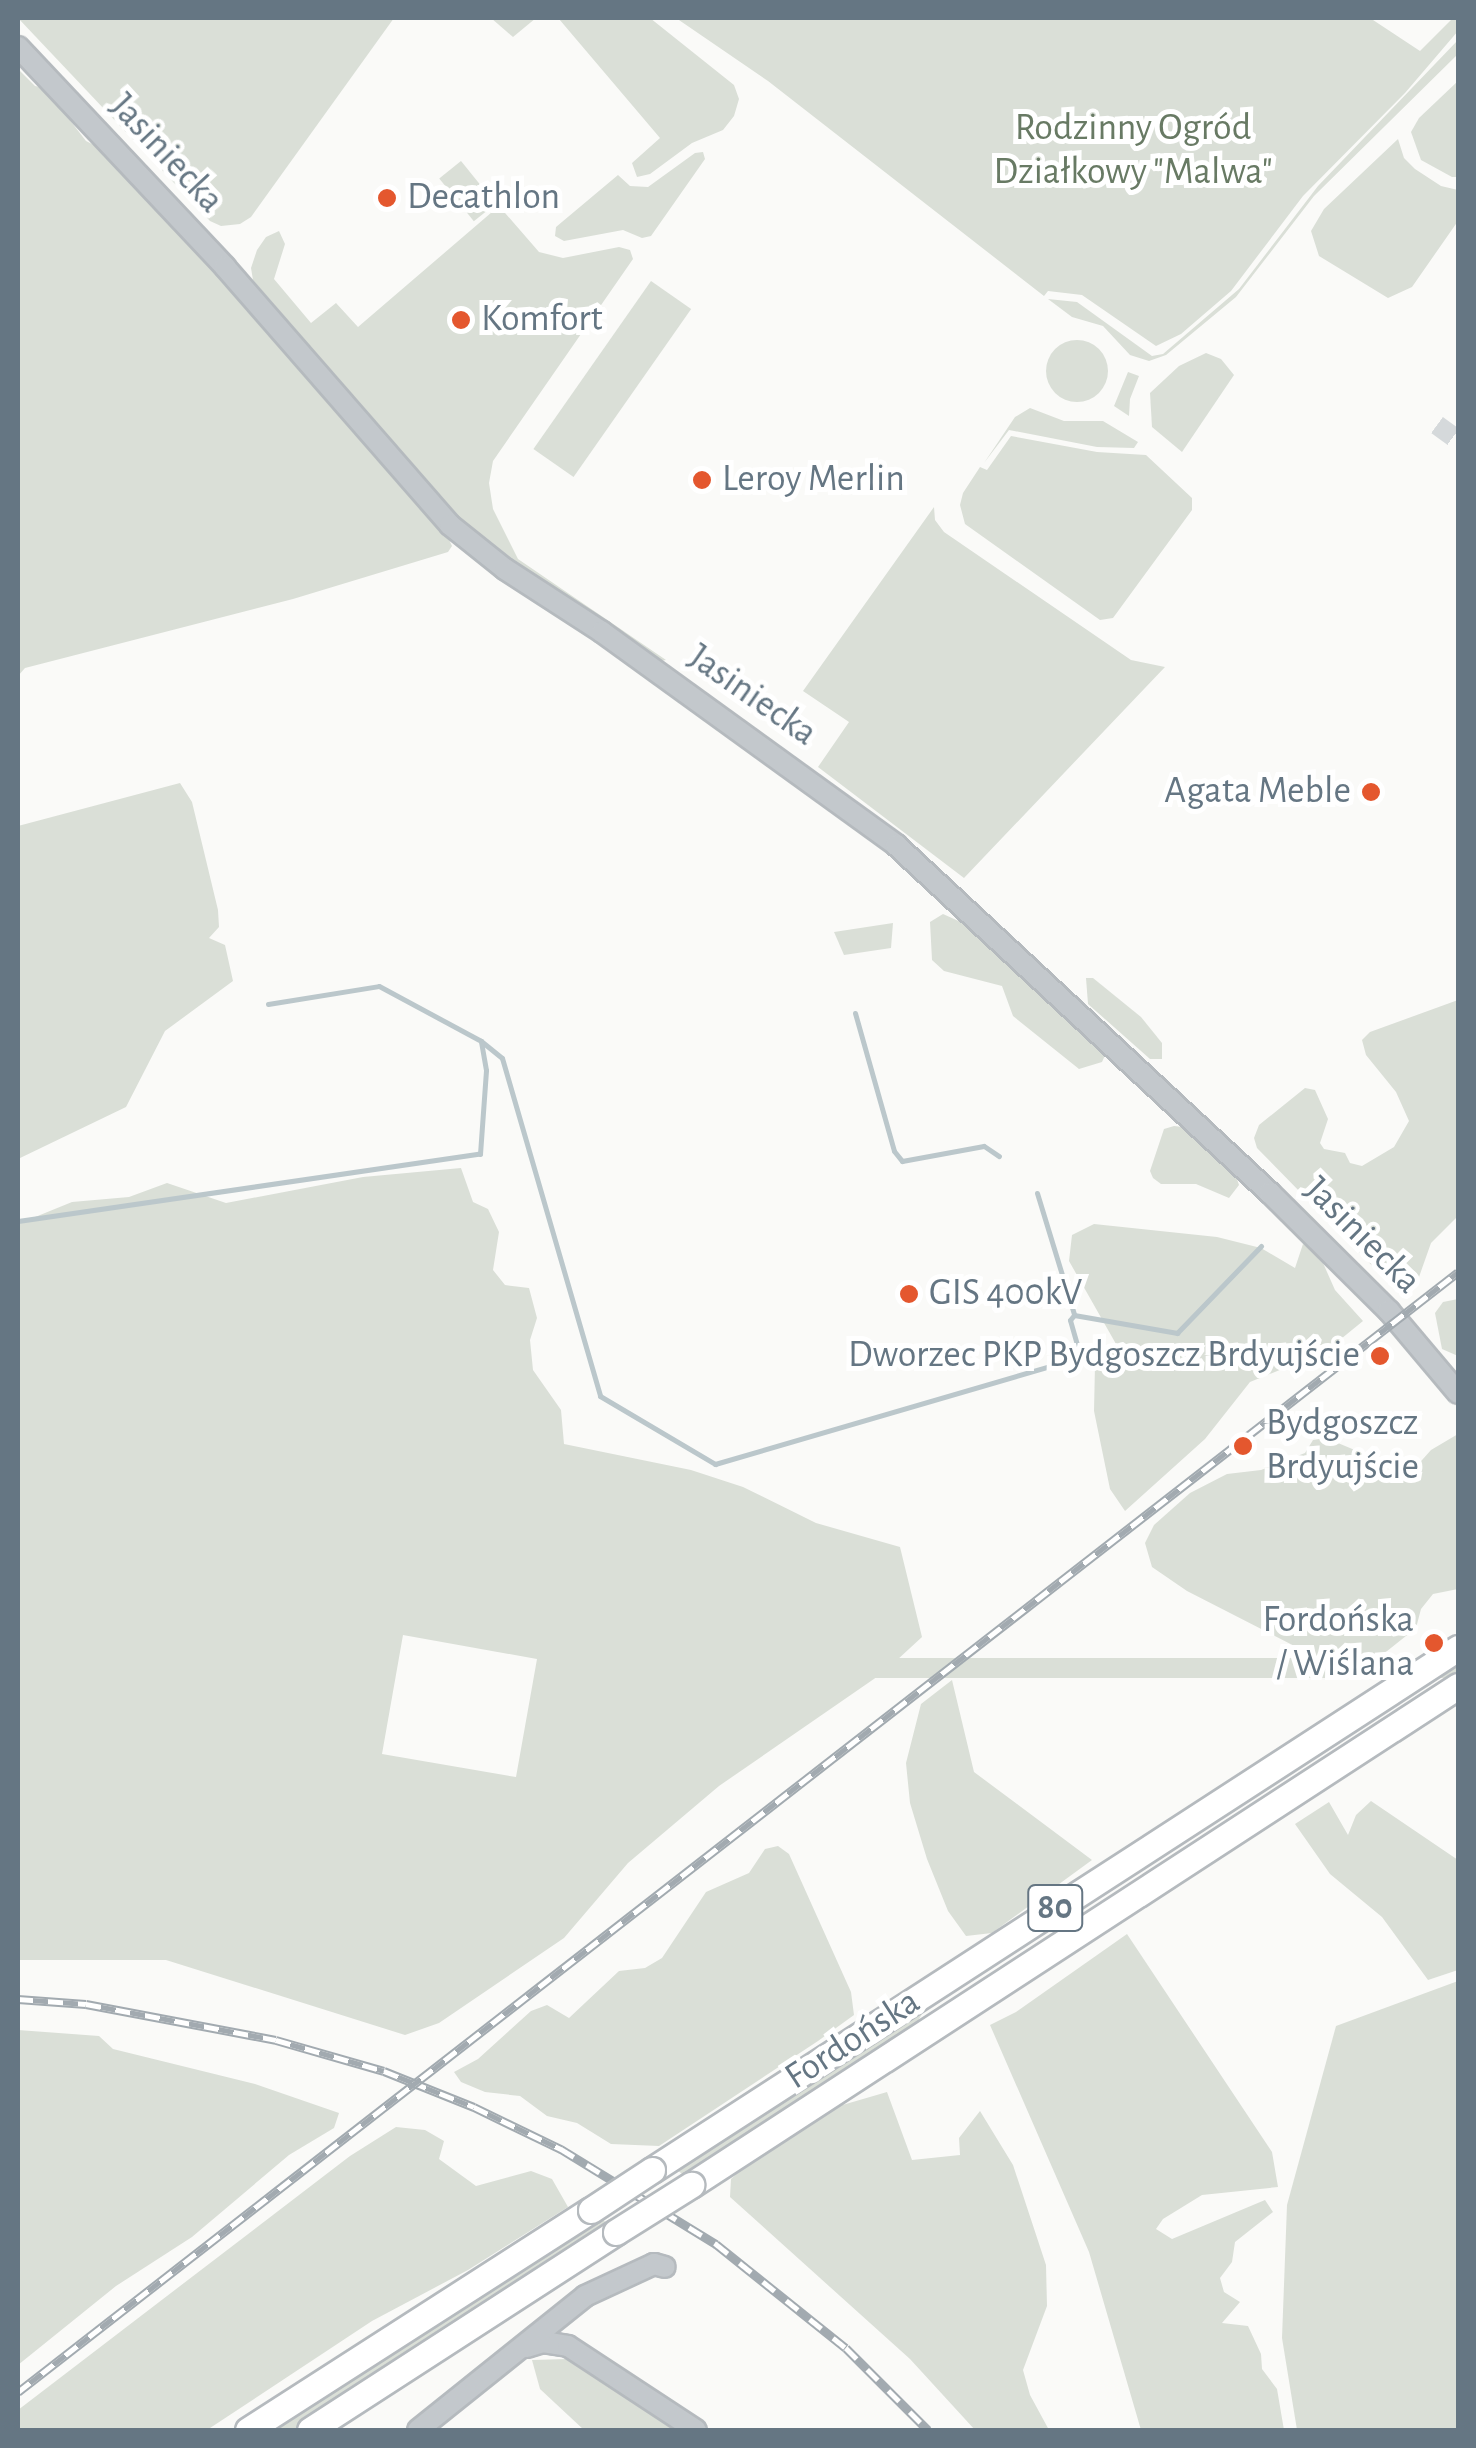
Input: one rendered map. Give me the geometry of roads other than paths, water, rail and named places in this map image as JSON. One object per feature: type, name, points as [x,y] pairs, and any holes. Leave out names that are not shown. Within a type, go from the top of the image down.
[{"type":"main road","name":"Fordońska","points":[[248,2430],[1458,1648]]},
{"type":"main road","name":"Fordońska","points":[[310,2430],[1458,1686]]},
{"type":"street","name":"Jasiniecka","points":[[18,47],[225,267],[435,511],[505,569],[602,632],[896,845],[1270,1193],[1390,1311],[1458,1393]]},
{"type":"street","points":[[418,2430],[585,2296],[654,2264],[665,2267]]},
{"type":"street","points":[[521,2349],[543,2342],[568,2346],[696,2430]]},
{"type":"waterway","points":[[268,1004],[379,986],[481,1041],[502,1058],[600,1396],[715,1464],[1073,1359],[1078,1348],[1070,1320],[1074,1315],[1177,1333],[1261,1246]]},
{"type":"waterway","points":[[855,1013],[894,1151],[902,1161],[984,1146],[999,1156]]},
{"type":"waterway","points":[[18,1221],[480,1154],[486,1070],[481,1041]]},
{"type":"waterway","points":[[1037,1193],[1074,1314]]},
{"type":"tunnel","points":[[1437,425],[1458,440]]},
{"type":"railway","points":[[18,2392],[1458,1272]]},
{"type":"railway","points":[[18,1999],[86,2004],[276,2040],[384,2071],[474,2107],[561,2149],[716,2244],[846,2348],[928,2430]]},
{"type":"place","name":"Decathlon","points":[[387,198]]},
{"type":"place","name":"Komfort","points":[[461,320]]},
{"type":"place","name":"Leroy Merlin","points":[[702,480]]},
{"type":"place","name":"Agata Meble","points":[[1371,792]]},
{"type":"place","name":"GIS 400kV","points":[[909,1294]]},
{"type":"place","name":"Dworzec PKP Bydgoszcz Brdyujście","points":[[1380,1356]]},
{"type":"place","name":"Bydgoszcz Brdyujście","points":[[1243,1446]]},
{"type":"place","name":"Fordońska / Wiślana","points":[[1434,1643]]},
{"type":"park label","name":"Rodzinny Ogród Działkowy \"Malwa\"","points":[[1133,150]]}]
